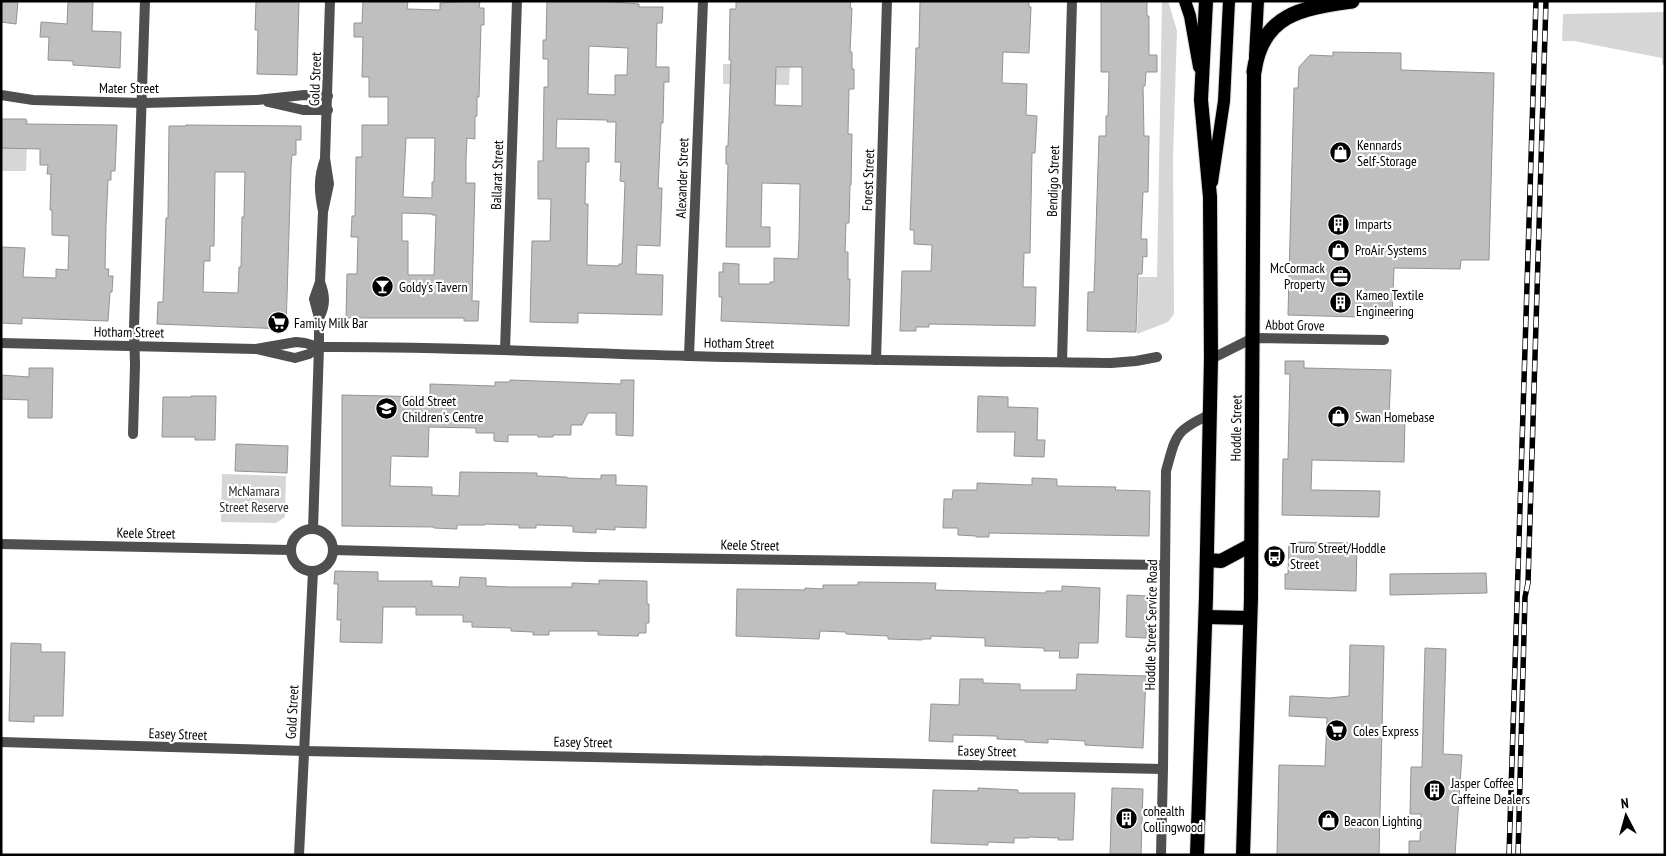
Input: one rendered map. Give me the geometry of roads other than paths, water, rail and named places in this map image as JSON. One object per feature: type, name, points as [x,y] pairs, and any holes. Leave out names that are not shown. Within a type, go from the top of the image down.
[{"type":"highway","name":"Hoddle Street","points":[[1197,855],[1206,618],[1211,359],[1210,197],[1201,116],[1201,78],[1206,1]]},
{"type":"highway","points":[[1254,72],[1257,56],[1264,42],[1271,31],[1287,16],[1313,7],[1352,1]]},
{"type":"highway","name":"Hoddle Street","points":[[1243,855],[1250,618],[1254,72]]},
{"type":"highway","points":[[1207,560],[1222,561],[1251,545]]},
{"type":"highway","points":[[1206,618],[1250,618]]},
{"type":"main road","points":[[1186,1],[1201,78]]},
{"type":"main road","name":"Hoddle Street","points":[[1210,197],[1224,101],[1229,1]]},
{"type":"main road","name":"Hoddle Street","points":[[1254,72],[1258,1]]},
{"type":"street","points":[[133,434],[135,274],[146,1]]},
{"type":"street","name":"Gold Street","points":[[313,529],[319,318],[324,310],[325,300],[320,282],[323,212],[329,184],[326,158],[330,1]]},
{"type":"street","name":"Ballarat Street","points":[[505,350],[517,1]]},
{"type":"street","name":"Alexander Street","points":[[689,356],[703,1]]},
{"type":"street","name":"Forest Street","points":[[876,360],[887,1]]},
{"type":"street","name":"Bendigo Street","points":[[1062,362],[1072,1]]},
{"type":"street","name":"Mater Street","points":[[1,94],[33,100],[143,103],[257,100],[304,95],[328,96]]},
{"type":"street","name":"Mater Street","points":[[257,100],[303,110],[328,110]]},
{"type":"street","name":"Abbot Grove","points":[[1211,359],[1253,338],[1384,340]]},
{"type":"street","name":"Hotham Street","points":[[1,343],[256,349],[296,342],[319,347],[876,360],[1111,363],[1158,357]]},
{"type":"street","name":"Hotham Street","points":[[256,349],[295,358],[308,354],[319,347]]},
{"type":"street","name":"Hoddle Street Service Road","points":[[1161,855],[1166,471],[1178,434],[1189,424],[1209,415]]},
{"type":"street","points":[[313,529],[325,533],[333,544],[329,562],[325,567],[312,571],[295,563],[291,550],[292,543],[300,532],[313,529]]},
{"type":"street","name":"Keele Street","points":[[1,544],[291,550]]},
{"type":"street","name":"Keele Street","points":[[333,550],[589,557],[1165,565]]},
{"type":"street","name":"Gold Street","points":[[299,855],[312,571]]},
{"type":"street","name":"Easey Street","points":[[1,742],[304,751],[1163,768]]},
{"type":"railway","points":[[1509,855],[1536,1]]},
{"type":"railway","points":[[1518,855],[1546,1]]},
{"type":"place","name":"Kennards Self-Storage","points":[[1341,153]]},
{"type":"place","name":"Imparts","points":[[1339,224]]},
{"type":"place","name":"ProAir Systems","points":[[1339,250]]},
{"type":"place","name":"McCormack Property","points":[[1341,276]]},
{"type":"place","name":"Goldy's Tavern","points":[[383,287]]},
{"type":"place","name":"Kameo Textile Engineering","points":[[1340,303]]},
{"type":"place","name":"Family Milk Bar","points":[[278,323]]},
{"type":"place","name":"Gold Street Children's Centre","points":[[386,409]]},
{"type":"place","name":"Swan Homebase","points":[[1339,417]]},
{"type":"place","name":"Truro Street/Hoddle Street","points":[[1274,556]]},
{"type":"place","name":"Coles Express","points":[[1337,731]]},
{"type":"place","name":"Jasper Coffee Caffeine Dealers","points":[[1435,791]]},
{"type":"place","name":"cohealth Collingwood","points":[[1127,819]]},
{"type":"place","name":"Beacon Lighting","points":[[1328,821]]},
{"type":"park label","name":"McNamara Street Reserve","points":[[254,500]]}]
